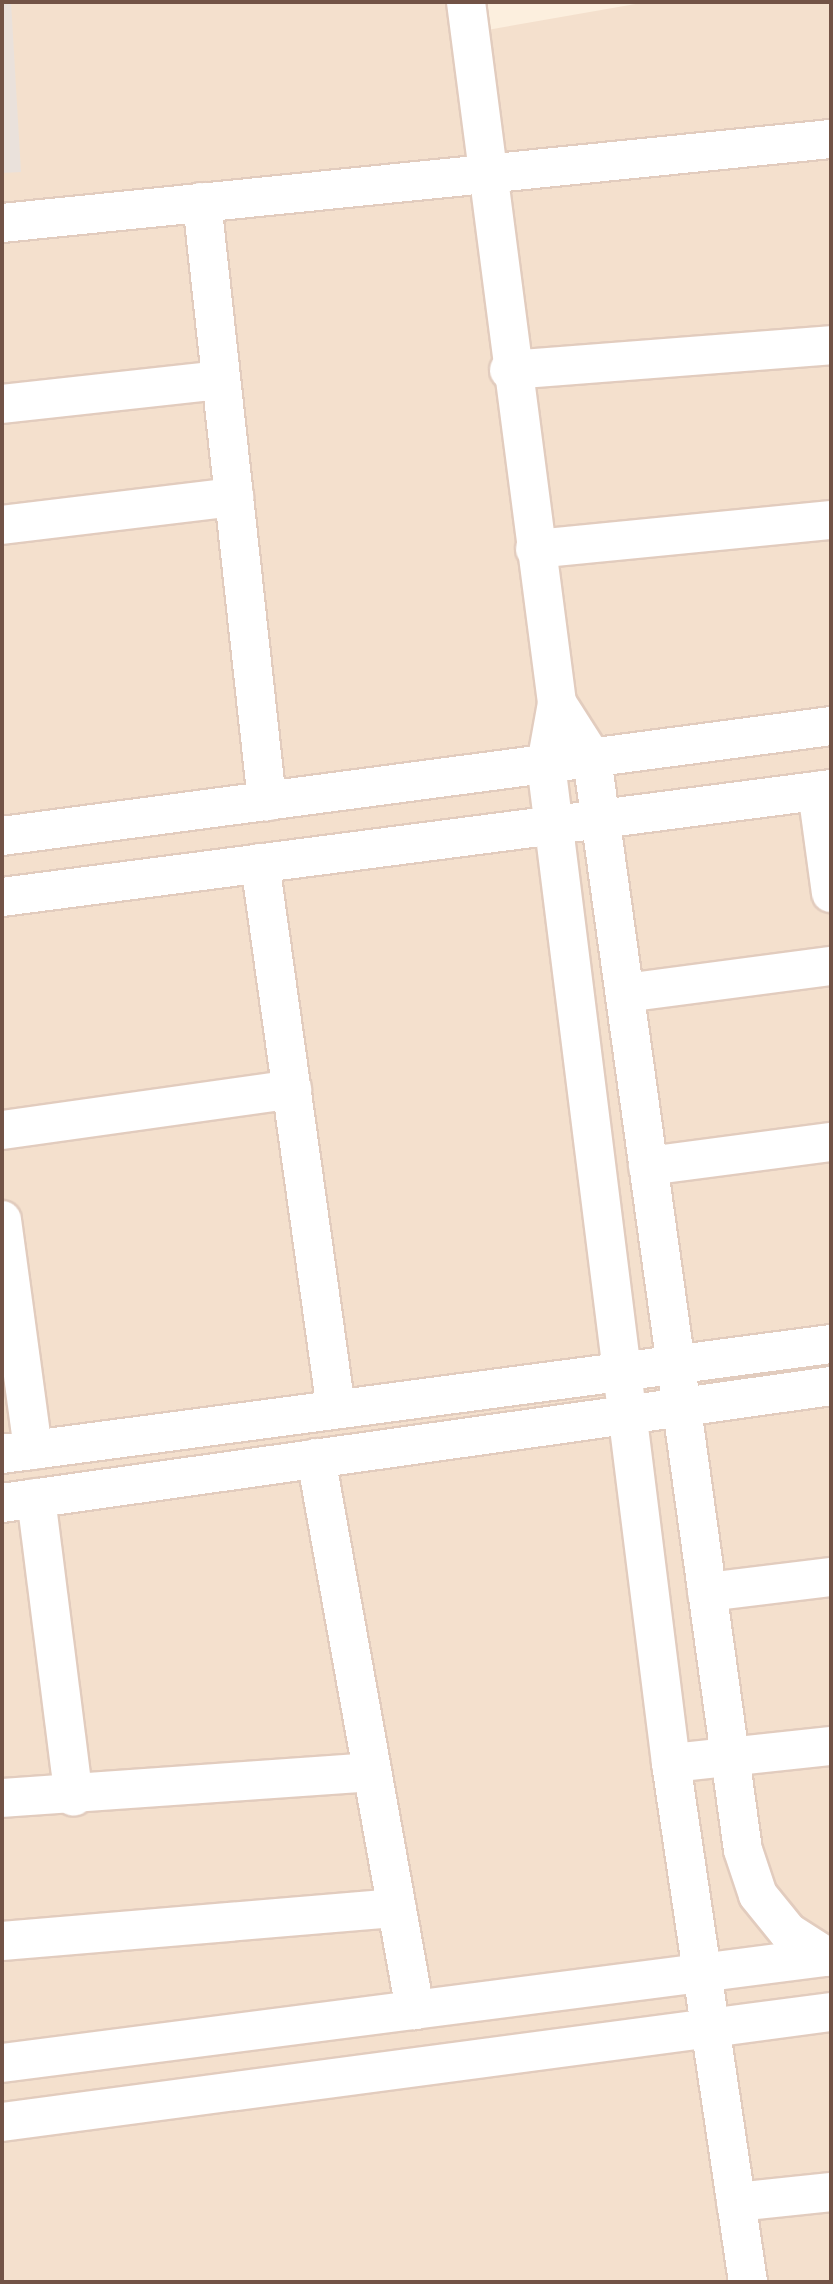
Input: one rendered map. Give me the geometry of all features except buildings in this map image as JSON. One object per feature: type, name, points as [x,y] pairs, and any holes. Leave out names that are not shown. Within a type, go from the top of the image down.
[{"type":"street","points":[[466,2],[509,370],[557,703],[546,764],[671,1763],[748,2282]]},
{"type":"street","points":[[2,223],[484,171],[831,139]]},
{"type":"street","points":[[202,202],[267,801]]},
{"type":"street","points":[[509,370],[831,345]]},
{"type":"street","points":[[2,404],[221,380]]},
{"type":"street","points":[[2,525],[234,497]]},
{"type":"street","points":[[535,549],[831,520]]},
{"type":"street","points":[[557,703],[592,758],[743,1850],[758,1895],[788,1932],[829,1957]]},
{"type":"street","points":[[2,836],[831,726]]},
{"type":"street","points":[[2,897],[824,790],[831,893]]},
{"type":"street","points":[[260,863],[336,1409]]},
{"type":"street","points":[[625,993],[831,966]]},
{"type":"street","points":[[2,1130],[292,1090]]},
{"type":"street","points":[[648,1166],[831,1142]]},
{"type":"street","points":[[2,1220],[18,1452],[831,1344]]},
{"type":"street","points":[[74,1797],[19,1501],[831,1386]]},
{"type":"street","points":[[316,1458],[415,2010]]},
{"type":"street","points":[[708,1592],[831,1577]]},
{"type":"street","points":[[671,1763],[831,1746]]},
{"type":"street","points":[[2,1798],[74,1797],[372,1772]]},
{"type":"street","points":[[2,1941],[397,1908]]},
{"type":"street","points":[[2,2063],[829,1957]]},
{"type":"street","points":[[2,2122],[831,2012]]},
{"type":"street","points":[[736,2202],[831,2192]]},
{"type":"shaded area","points":[[2,2],[485,2],[487,30],[647,2],[831,2],[831,2282],[2,2282]]},
{"type":"shaded area","points":[[2,2],[11,2],[21,172],[2,173]]}]
